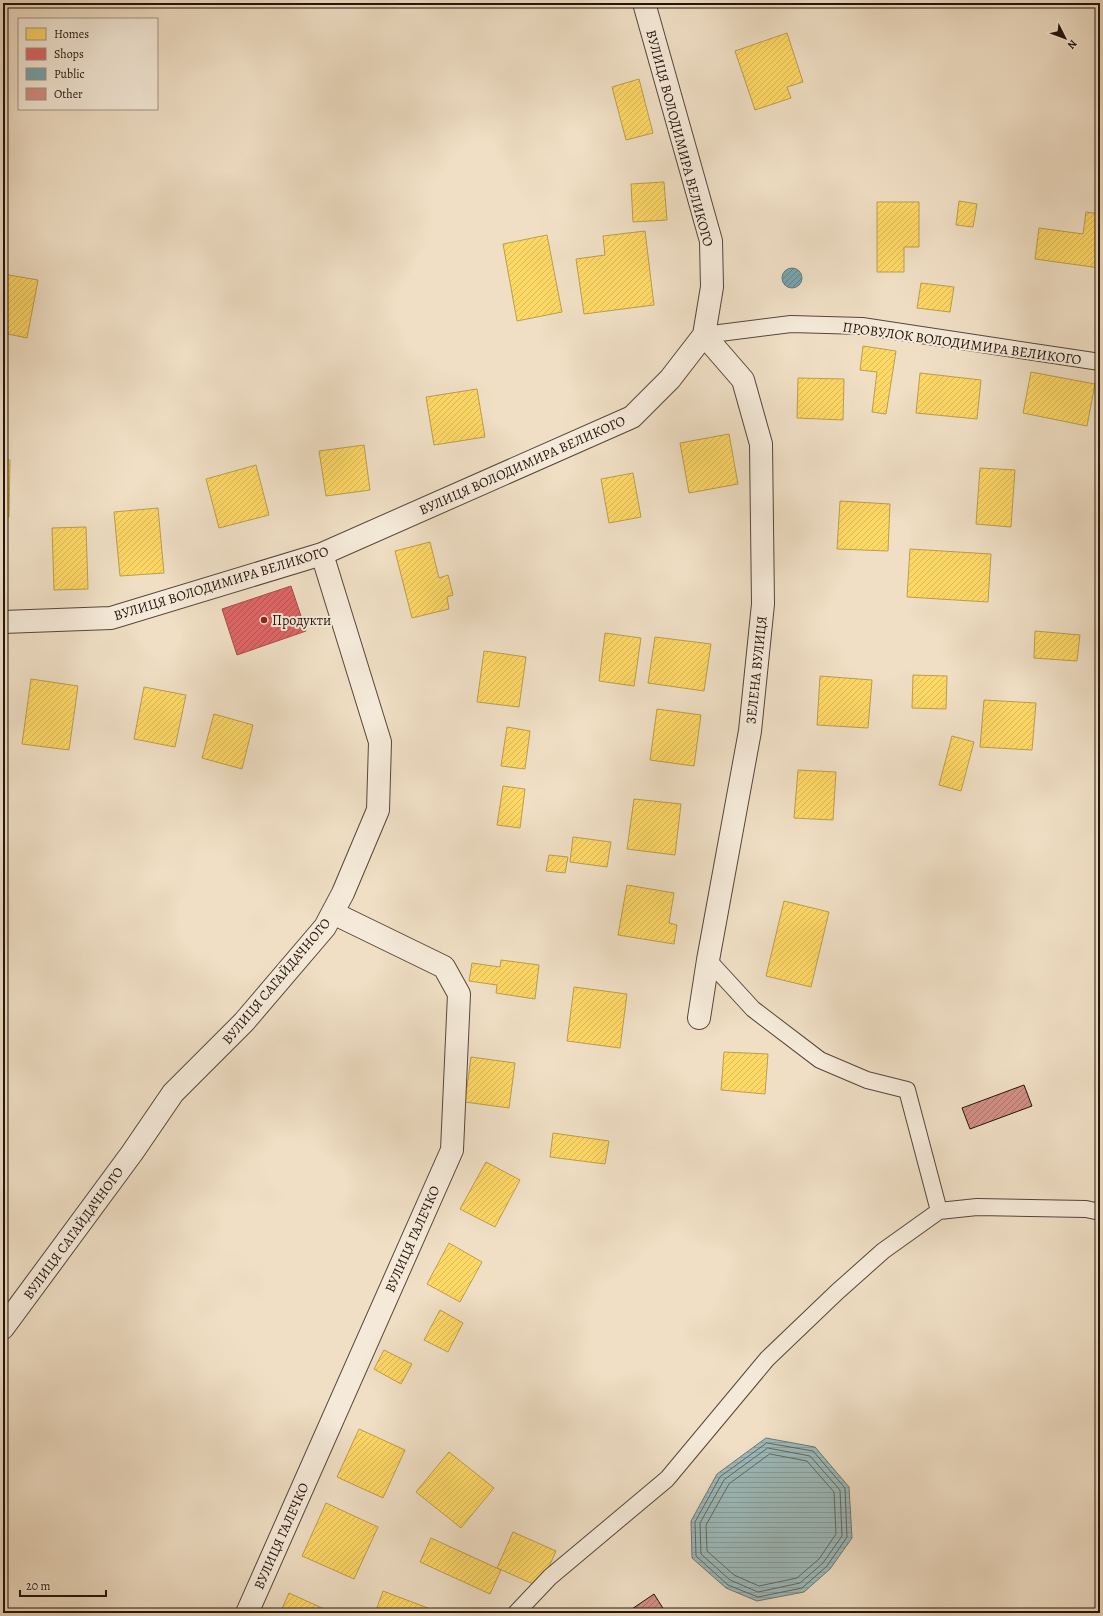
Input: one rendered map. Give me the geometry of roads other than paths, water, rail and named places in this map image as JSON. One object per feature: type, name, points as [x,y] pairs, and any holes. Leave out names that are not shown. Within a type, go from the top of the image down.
[{"type":"street","name":"ВУЛИЦЯ ВОЛОДИМИРА ВЕЛИКОГО","points":[[3,622],[111,618],[322,554],[632,417],[670,379],[704,335],[712,287],[711,241],[644,3]]},
{"type":"street","name":"ЗЕЛЕНА ВУЛИЦЯ","points":[[699,1018],[708,960],[750,731],[763,604],[761,444],[743,380],[704,335]]},
{"type":"street","name":"ВУЛИЦЯ САГАЙДАЧНОГО","points":[[3,1328],[132,1153],[173,1093],[244,1022],[325,927],[343,893],[378,810],[380,742],[322,554]]},
{"type":"street","name":"ВУЛИЦЯ ГАЛЕЧКО","points":[[247,1613],[452,1150],[459,994],[444,967],[333,913]]},
{"type":"lane","name":"ПРОВУЛОК ВОЛОДИМИРА ВЕЛИКОГО","points":[[704,335],[791,324],[862,326],[1100,362]]},
{"type":"lane","points":[[708,960],[753,1008],[820,1060],[867,1080],[907,1090],[939,1211]]},
{"type":"lane","points":[[516,1613],[550,1577],[668,1479],[767,1359],[837,1292],[883,1251],[939,1211],[977,1207],[1086,1208],[1100,1212]]},
{"type":"water","points":[[766,1438],[815,1447],[849,1487],[852,1538],[830,1569],[804,1592],[757,1601],[726,1588],[692,1558],[691,1521],[717,1474]]},
{"type":"place","name":"Продукти","points":[[264,620]]}]
